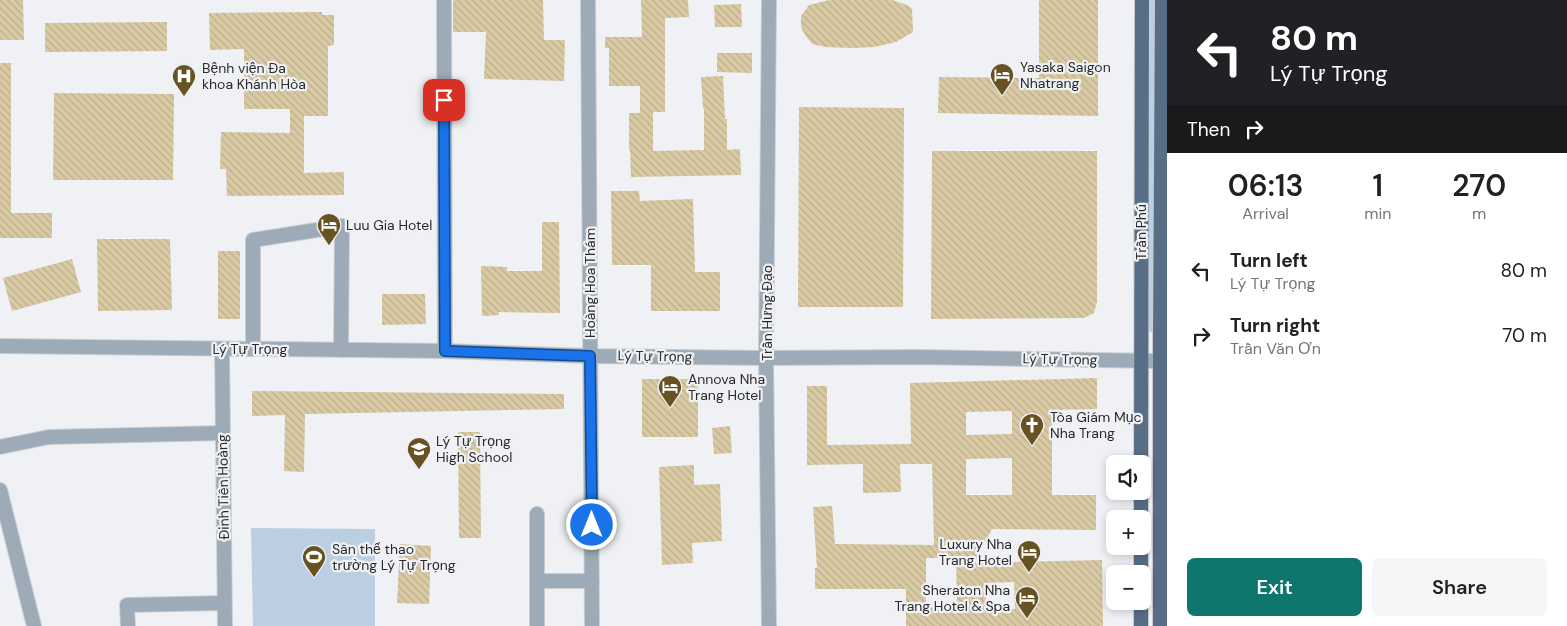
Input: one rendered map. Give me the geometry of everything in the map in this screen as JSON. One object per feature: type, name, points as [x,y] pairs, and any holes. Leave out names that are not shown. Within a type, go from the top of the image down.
[{"type":"main road","name":"Trần Phú","points":[[1141,455],[1142,0]]},
{"type":"main road","name":"Trần Phú","points":[[1160,626],[1162,0]]},
{"type":"main road","points":[[1141,610],[1141,626]]},
{"type":"street","points":[[444,0],[445,351]]},
{"type":"street","name":"Hoàng Hoa Thám","points":[[588,0],[592,626]]},
{"type":"street","name":"Trần Hưng Đạo","points":[[769,0],[766,358],[769,626]]},
{"type":"street","points":[[253,348],[253,240],[342,226],[340,350]]},
{"type":"street","name":"Lý Tự Trọng","points":[[0,346],[445,351],[590,356],[918,357],[1160,361]]},
{"type":"street","name":"Đinh Tiên Hoàng","points":[[222,349],[225,626]]},
{"type":"street","points":[[0,447],[49,437],[223,433]]},
{"type":"street","points":[[0,490],[34,626]]},
{"type":"street","points":[[537,514],[537,626]]},
{"type":"street","points":[[537,582],[592,581]]},
{"type":"street","points":[[128,626],[127,605],[224,603]]},
{"type":"shaded area","points":[[1149,0],[1155,0],[1154,332],[1148,332]]},
{"type":"shaded area","name":"Sân thể thao trường Lý Tự Trọng","points":[[251,528],[375,529],[375,626],[253,626]]},
{"type":"building","points":[[0,0],[23,0],[24,40],[0,40]]},
{"type":"building","points":[[453,0],[543,0],[544,40],[565,40],[564,81],[484,79],[486,32],[453,32]]},
{"type":"building","points":[[641,0],[688,0],[689,17],[665,18],[665,112],[653,112],[653,151],[704,150],[704,108],[701,77],[723,76],[725,119],[727,119],[727,150],[740,149],[741,175],[631,177],[629,113],[640,113],[640,86],[609,86],[609,48],[605,48],[605,37],[642,37]]},
{"type":"building","points":[[829,0],[892,0],[907,5],[912,9],[913,32],[896,42],[875,47],[825,47],[812,44],[801,27],[801,16],[809,5]]},
{"type":"building","points":[[1039,0],[1098,0],[1098,116],[938,113],[939,77],[1039,78]]},
{"type":"building","points":[[741,4],[742,27],[715,27],[714,5]]},
{"type":"building","points":[[322,12],[322,15],[334,15],[334,45],[328,46],[328,116],[304,116],[304,173],[344,172],[344,195],[227,196],[226,169],[220,169],[221,132],[290,133],[290,109],[244,109],[244,49],[210,50],[209,13]]},
{"type":"building","points":[[167,22],[167,51],[45,52],[45,23]]},
{"type":"building","points":[[717,53],[752,53],[752,73],[717,72]]},
{"type":"building","points":[[0,63],[11,63],[11,213],[52,213],[52,238],[0,238]]},
{"type":"building","points":[[54,93],[174,94],[173,180],[53,180]]},
{"type":"building","points":[[799,107],[904,108],[903,307],[798,307]]},
{"type":"building","points":[[932,151],[1097,151],[1097,302],[1094,313],[1084,318],[931,319]]},
{"type":"building","points":[[611,191],[639,191],[640,201],[693,199],[695,272],[720,272],[720,311],[651,311],[651,265],[612,265]]},
{"type":"building","points":[[542,222],[559,222],[560,313],[499,312],[499,315],[482,316],[481,266],[507,267],[507,271],[542,271]]},
{"type":"building","points":[[97,239],[170,239],[172,310],[98,311]]},
{"type":"building","points":[[218,251],[240,251],[240,319],[218,319]]},
{"type":"building","points":[[72,259],[81,292],[12,311],[3,278]]},
{"type":"building","points":[[382,294],[425,294],[426,324],[382,325]]},
{"type":"building","points":[[1097,378],[1097,409],[1052,410],[1052,495],[1096,495],[1096,530],[992,529],[974,563],[1102,560],[1103,626],[906,626],[906,589],[815,589],[815,568],[817,568],[813,507],[832,506],[835,544],[934,545],[932,464],[900,464],[901,492],[863,493],[863,464],[807,465],[807,386],[827,386],[827,445],[911,444],[910,383]],"holes":[[[1012,411],[1012,434],[966,435],[966,412]],[[1012,458],[1012,495],[966,495],[966,459]],[[926,558],[956,558],[957,608],[926,607]],[[1014,582],[1015,609],[986,610],[985,583]]]},
{"type":"building","name":"Annova Nha Trang Hotel","points":[[642,379],[698,379],[698,437],[642,437]]},
{"type":"building","points":[[252,391],[564,394],[564,409],[305,414],[304,472],[284,471],[285,415],[252,416]]},
{"type":"building","points":[[730,426],[732,453],[714,454],[712,428]]},
{"type":"building","points":[[458,432],[480,432],[481,538],[459,538]]},
{"type":"building","points":[[694,465],[694,485],[720,484],[722,541],[692,543],[693,563],[662,565],[659,467]]},
{"type":"building","points":[[400,544],[431,546],[429,604],[397,603]]},
{"type":"place","name":"Yasaka Saigon Nhatrang","points":[[1002,96]]},
{"type":"place","name":"Bệnh viện Đa khoa Khánh Hòa","points":[[184,97]]},
{"type":"place","name":"Luu Gia Hotel","points":[[329,246]]},
{"type":"place","name":"Annova Nha Trang Hotel","points":[[670,408]]},
{"type":"place","name":"Tòa Giám Mục Nha Trang","points":[[1032,446]]},
{"type":"place","name":"Lý Tự Trọng High School","points":[[419,470]]},
{"type":"place","name":"Luxury Nha Trang Hotel","points":[[1029,573]]},
{"type":"place","name":"Sân thể thao trường Lý Tự Trọng","points":[[314,578]]},
{"type":"place","name":"Sheraton Nha Trang Hotel & Spa","points":[[1027,619]]},
{"type":"route","points":[[444,100],[445,351],[590,356],[592,525]]}]
